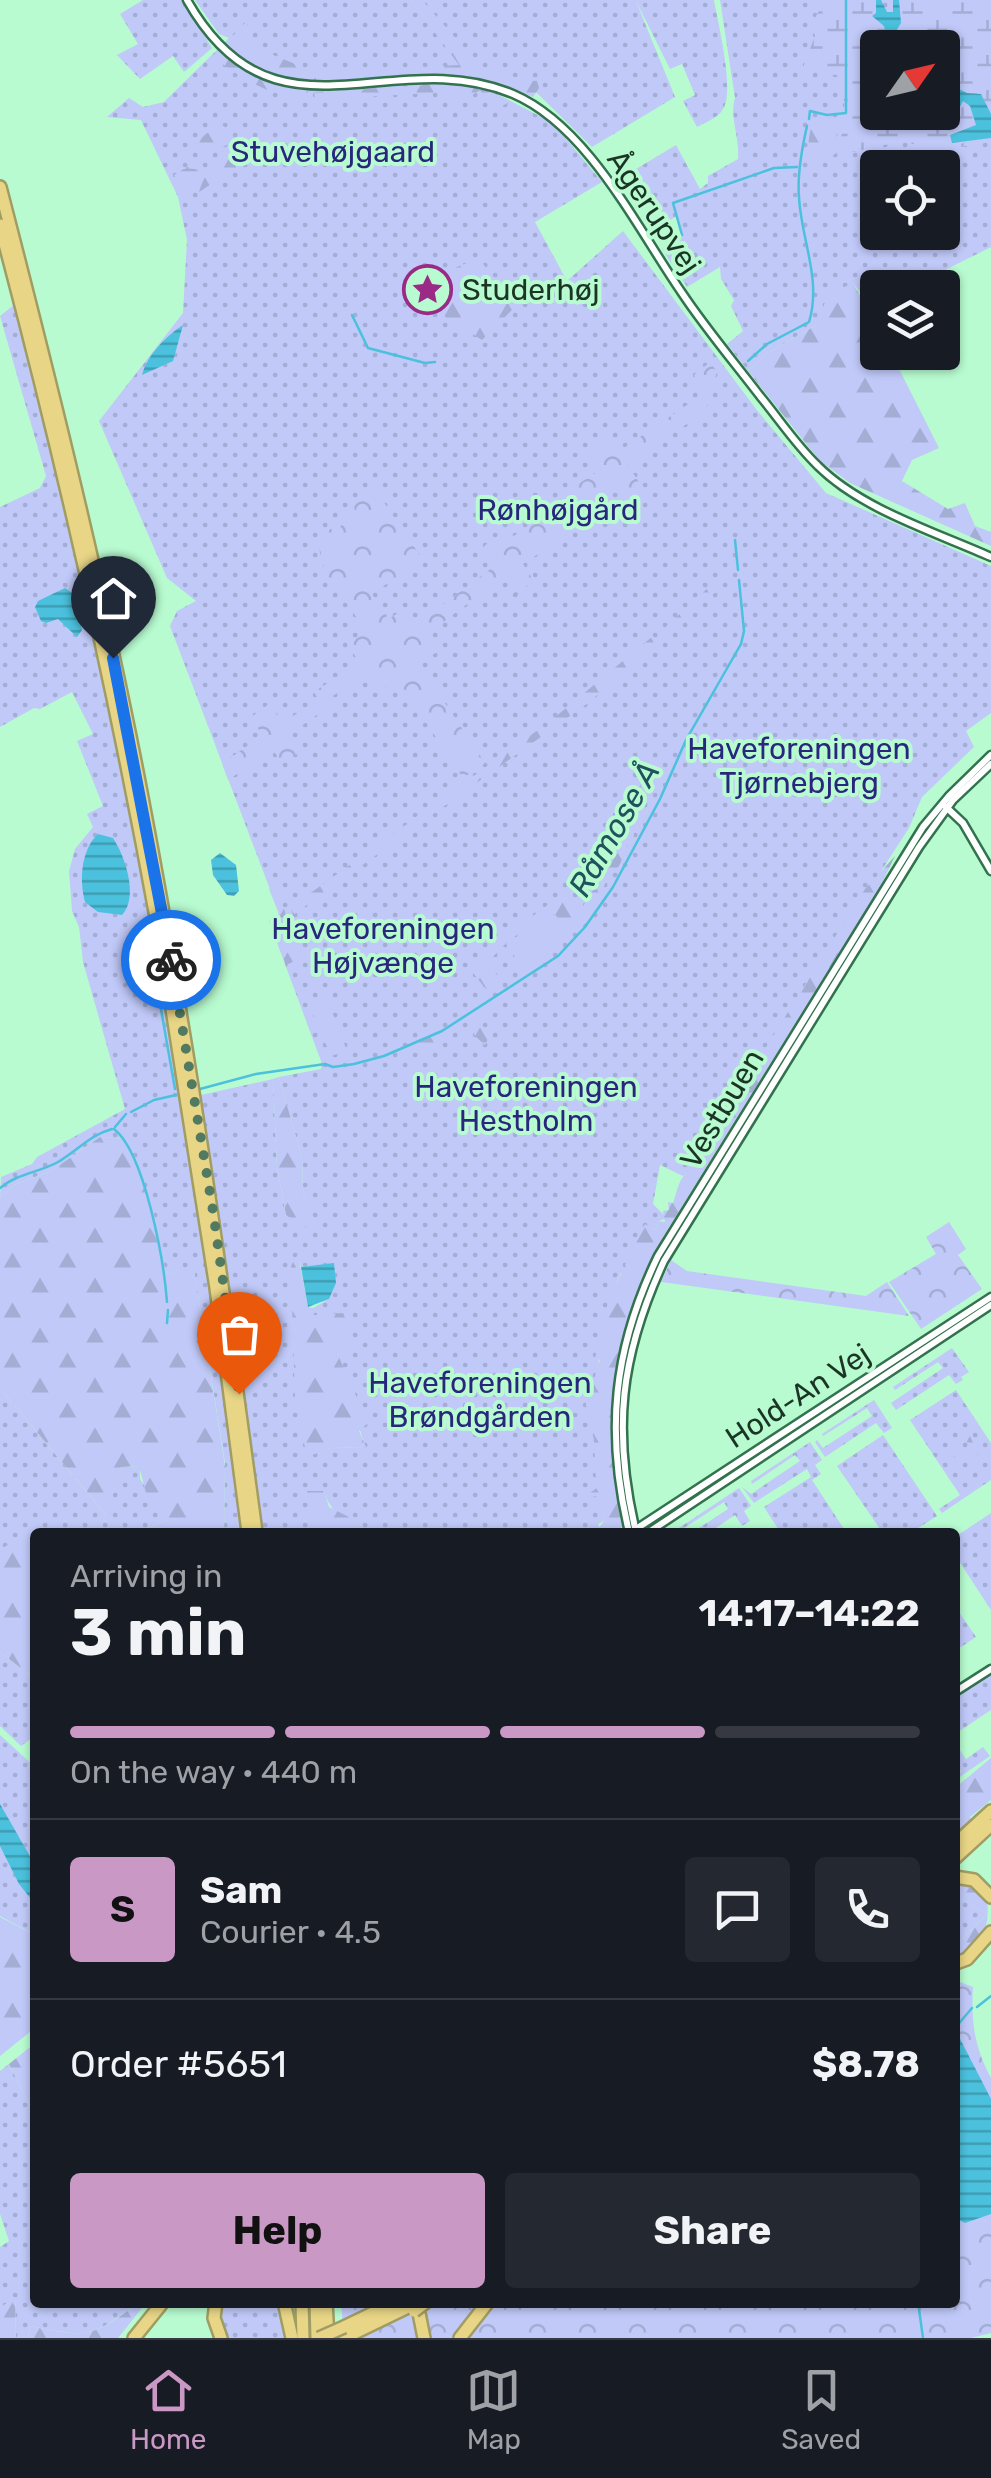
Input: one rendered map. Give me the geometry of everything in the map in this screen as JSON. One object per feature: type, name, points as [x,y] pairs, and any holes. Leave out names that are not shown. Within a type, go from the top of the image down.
[{"type":"highway","points":[[0,188],[64,438],[142,794],[213,1211],[255,1528]]},
{"type":"highway","points":[[0,225],[52,422],[145,856],[200,1181],[247,1528]]},
{"type":"highway","points":[[960,1839],[991,1811]]},
{"type":"highway","points":[[960,1853],[991,1825]]},
{"type":"highway","points":[[960,1878],[974,1880],[991,1897]]},
{"type":"highway","points":[[960,1961],[967,1959],[991,1932]]},
{"type":"highway","points":[[134,2338],[159,2308]]},
{"type":"highway","points":[[215,2308],[214,2318],[222,2338]]},
{"type":"highway","points":[[285,2308],[292,2338]]},
{"type":"highway","points":[[292,2338],[293,2308]]},
{"type":"highway","points":[[302,2308],[303,2338]]},
{"type":"highway","points":[[316,2308],[318,2338],[345,2334],[408,2308]]},
{"type":"highway","points":[[326,2308],[328,2338]]},
{"type":"highway","points":[[345,2334],[386,2308]]},
{"type":"highway","points":[[364,2338],[410,2308]]},
{"type":"highway","points":[[416,2308],[424,2338]]},
{"type":"highway","points":[[460,2338],[483,2308]]},
{"type":"street","name":"Ågerupvej","points":[[187,0],[212,38],[244,65],[290,84],[322,87],[458,80],[513,94],[547,113],[584,148],[701,320],[818,467],[864,500],[991,556]]},
{"type":"street","name":"Vestbuen","points":[[632,1528],[622,1456],[623,1401],[631,1345],[664,1261],[944,805],[991,755]]},
{"type":"street","name":"Vestbuen","points":[[944,805],[991,764]]},
{"type":"street","points":[[944,805],[962,823],[991,870]]},
{"type":"street","name":"Hold-An Vej","points":[[639,1528],[991,1297]]},
{"type":"street","name":"Hold-An Vej","points":[[655,1528],[991,1305]]},
{"type":"street","points":[[960,1689],[991,1668]]},
{"type":"green space","points":[[143,0],[183,0],[212,48],[184,72],[173,56],[140,79],[117,55],[138,44],[120,14]]},
{"type":"green space","points":[[195,0],[411,0],[460,65],[495,93],[553,123],[602,182],[535,222],[567,281],[623,231],[756,409],[826,493],[991,566],[991,713],[966,731],[974,747],[922,797],[909,828],[706,1142],[692,1170],[683,1176],[660,1165],[653,1204],[667,1218],[659,1221],[655,1230],[645,1225],[625,1267],[632,1268],[630,1273],[621,1273],[603,1329],[596,1394],[604,1521],[598,1524],[600,1528],[349,1528],[324,1491],[308,1491],[314,1528],[261,1528],[201,1095],[273,1079],[277,1167],[286,1215],[315,1224],[303,1192],[302,1158],[279,1077],[321,1069],[321,1061],[269,921],[279,913],[170,626],[177,611],[196,601],[167,578],[99,421],[183,313],[187,240],[178,197],[141,120],[107,117],[129,98],[143,107],[164,102],[229,38],[219,34]],"holes":[[[411,286],[513,308],[482,339],[420,301]],[[298,1256],[301,1267],[334,1264],[329,1299],[313,1308],[313,1315],[354,1342],[338,1355],[365,1447],[330,1448],[307,1456]]]},
{"type":"green space","points":[[411,0],[422,0],[458,41],[470,63],[537,81],[539,88],[533,97],[480,80],[452,77],[312,81],[312,73],[459,65]]},
{"type":"green space","points":[[421,0],[714,0],[727,88],[723,109],[697,127],[683,101],[695,95],[682,64],[670,69],[636,1],[675,97],[592,147],[537,93],[469,67]]},
{"type":"green space","points":[[720,0],[991,0],[991,247],[945,270],[860,270],[860,292],[853,283],[816,325],[765,355],[748,371],[727,344],[743,331],[731,306],[734,300],[721,279],[720,267],[687,287],[662,249],[682,235],[677,216],[657,228],[651,197],[636,169],[676,145],[700,189],[708,183],[708,176],[738,159],[735,98]]},
{"type":"green space","points":[[825,0],[876,0],[876,22],[885,30],[860,30],[860,130],[960,130],[963,101],[970,105],[977,125],[950,135],[960,144],[991,138],[991,142],[941,150],[903,141],[852,152],[841,147],[846,127],[842,76],[802,70],[815,36],[811,25]]},
{"type":"green space","points":[[899,0],[991,0],[991,114],[981,94],[960,90],[960,30],[897,30],[901,23]]},
{"type":"green space","points":[[247,21],[249,45],[307,69],[308,81],[266,71],[225,44]]},
{"type":"green space","points":[[218,51],[272,81],[308,91],[308,99],[281,94],[245,79],[212,56]]},
{"type":"green space","points":[[478,85],[511,102],[494,109],[480,90],[456,106],[446,92],[315,100],[314,92]]},
{"type":"green space","points":[[824,117],[846,119],[846,127],[837,129],[836,153],[824,163],[808,157],[812,127]]},
{"type":"green space","points":[[222,125],[231,143],[207,154],[199,153],[202,138]]},
{"type":"green space","points":[[233,154],[236,168],[199,192],[215,162]]},
{"type":"green space","points":[[187,167],[198,170],[201,181],[194,187],[181,188],[174,175]]},
{"type":"green space","points":[[479,258],[514,308],[482,340],[420,301],[410,286]]},
{"type":"green space","points":[[853,283],[860,296],[860,370],[900,370],[939,448],[912,460],[902,481],[948,509],[965,503],[975,526],[991,532],[991,546],[850,483],[819,460],[748,371],[765,355],[816,325],[828,295]]},
{"type":"green space","points":[[15,304],[72,525],[132,817],[206,1258],[240,1528],[224,1528],[225,1463],[194,1270],[166,1274],[126,1139],[100,1137],[51,1171],[14,1185],[0,1198],[1,1177],[32,1164],[37,1157],[125,1109],[72,911],[69,871],[75,849],[93,827],[87,814],[103,806],[77,741],[93,734],[72,692],[0,727],[0,507],[40,488],[46,476],[0,316]]},
{"type":"green space","name":"Rønhøjgård","points":[[710,362],[717,372],[705,412],[627,464],[646,493],[627,505],[613,488],[568,517],[576,529],[523,564],[533,580],[517,595],[503,577],[426,635],[437,652],[419,664],[485,763],[463,778],[398,680],[379,691],[367,674],[331,697],[334,703],[290,734],[301,752],[282,763],[273,750],[228,780],[222,763],[263,736],[251,717],[269,704],[283,723],[318,699],[314,692],[359,662],[347,644],[366,631],[325,572],[319,548],[330,529],[337,530],[373,486],[421,557],[372,594],[389,619],[406,607],[418,623],[496,565],[484,546],[502,533],[508,540],[559,504],[556,499],[601,469],[589,450],[608,436],[618,452],[703,394],[694,375]]},
{"type":"green space","points":[[711,585],[717,591],[661,638],[658,634]]},
{"type":"green space","points":[[653,636],[656,644],[552,729],[548,723]]},
{"type":"green space","points":[[541,728],[545,734],[415,827],[410,821]]},
{"type":"green space","points":[[624,776],[641,784],[643,827],[638,822],[633,827],[634,836],[588,921],[567,932],[555,914],[517,935],[488,965],[502,980],[486,989],[469,968],[476,959],[562,894],[578,914],[614,857],[634,797],[618,789]]},
{"type":"green space","points":[[407,824],[411,830],[293,915],[291,907]]},
{"type":"green space","points":[[895,856],[880,887],[663,1237],[645,1274],[631,1309],[614,1378],[612,1448],[622,1526],[599,1528],[604,1521],[599,1497],[590,1493],[598,1487],[598,1467],[589,1467],[595,1459],[592,1410],[586,1406],[586,1400],[593,1393],[600,1360],[595,1358],[609,1298],[622,1272],[630,1273],[631,1268],[624,1267],[645,1224],[655,1230],[659,1221],[665,1222],[663,1211],[669,1210],[668,1202],[673,1203],[681,1180],[865,889]]},
{"type":"green space","points":[[276,886],[301,958],[286,965],[269,921],[279,914],[269,889]]},
{"type":"green space","points":[[555,914],[567,938],[525,972],[506,944]]},
{"type":"green space","points":[[326,996],[347,1051],[331,1056],[309,1005]]},
{"type":"green space","points":[[500,996],[478,1025],[490,1035],[485,1045],[474,1035],[469,1020],[424,1050],[414,1045]]},
{"type":"green space","points":[[279,1077],[302,1158],[303,1192],[316,1225],[304,1227],[286,1215],[277,1167],[273,1079]]},
{"type":"green space","points":[[100,1137],[126,1139],[153,1210],[166,1274],[194,1269],[225,1466],[224,1528],[148,1528],[167,1520],[147,1497],[139,1466],[121,1467],[107,1516],[0,1388],[0,1198],[14,1185],[51,1171]]},
{"type":"green space","points":[[949,1222],[966,1249],[958,1255],[982,1289],[921,1329],[889,1282],[936,1254],[926,1237]]},
{"type":"green space","points":[[298,1254],[308,1307],[313,1308],[314,1315],[343,1313],[355,1342],[338,1355],[368,1423],[359,1431],[366,1447],[330,1448],[307,1457],[295,1401],[291,1266]]},
{"type":"green space","points":[[671,1260],[687,1271],[866,1296],[887,1282],[909,1316],[661,1282]]},
{"type":"green space","points":[[952,1348],[969,1372],[961,1377],[963,1380],[956,1384],[949,1375],[896,1410],[891,1403],[943,1368],[938,1362],[895,1390],[893,1387]]},
{"type":"green space","points":[[0,1388],[106,1515],[121,1467],[140,1466],[140,1479],[167,1520],[148,1528],[30,1528],[30,1532],[0,1550]]},
{"type":"green space","points":[[956,1390],[991,1443],[991,1480],[942,1513],[939,1509],[960,1495],[910,1420]]},
{"type":"green space","points":[[874,1400],[892,1428],[884,1433],[876,1423],[825,1457],[815,1442],[823,1448],[872,1416],[867,1408],[822,1434]]},
{"type":"green space","points":[[968,1432],[977,1451],[978,1462],[974,1464],[969,1458],[961,1463],[949,1456],[949,1444],[964,1454],[968,1450],[967,1439],[958,1437]]},
{"type":"green space","points":[[883,1435],[937,1516],[918,1528],[879,1528],[837,1466]]},
{"type":"green space","points":[[810,1442],[822,1460],[815,1465],[821,1474],[812,1480],[843,1528],[777,1528],[764,1507],[811,1477],[807,1469],[754,1503],[742,1487],[751,1494],[800,1461],[795,1455],[752,1484],[751,1481]]},
{"type":"green space","points":[[739,1488],[751,1506],[744,1511],[750,1521],[742,1526],[735,1515],[716,1528],[699,1528],[728,1509],[724,1502],[679,1528]]},
{"type":"green space","points":[[307,1491],[324,1491],[329,1507],[349,1517],[350,1528],[314,1528]]},
{"type":"green space","points":[[991,1513],[991,1610],[960,1563],[960,1534]]},
{"type":"green space","points":[[30,1531],[30,1675],[0,1652],[0,1550]]},
{"type":"green space","points":[[960,1613],[976,1637],[960,1648]]},
{"type":"green space","points":[[0,1652],[30,1675],[30,1740],[21,1746],[0,1726]]},
{"type":"green space","points":[[991,1675],[991,1710],[960,1731],[960,1695]]},
{"type":"green space","points":[[0,1735],[30,1762],[30,1932],[0,1916]]},
{"type":"green space","points":[[983,1747],[990,1756],[960,1777],[960,1750],[966,1759]]},
{"type":"green space","points":[[991,1758],[991,1800],[970,1817],[972,1822],[960,1833],[960,1784]]},
{"type":"green space","points":[[960,1881],[986,1891],[987,1914],[960,1898]]},
{"type":"green space","points":[[960,1898],[987,1914],[960,1941]]},
{"type":"green space","points":[[987,1914],[984,1930],[960,1957],[960,1941]]},
{"type":"green space","points":[[0,1917],[30,1932],[30,2032],[0,2056]]},
{"type":"green space","points":[[960,1982],[973,1987],[975,2034],[991,2078],[991,2333],[971,2338],[344,2338],[341,2308],[960,2308]]},
{"type":"green space","points":[[30,2047],[30,2106],[9,2064]]},
{"type":"green space","points":[[9,2064],[30,2106],[30,2308],[131,2308],[98,2329],[77,2333],[30,2326],[28,2338],[16,2338],[15,2298],[0,2308],[0,2247],[9,2241],[0,2214],[0,2071]]},
{"type":"green space","points":[[15,2297],[16,2338],[0,2338],[0,2308]]},
{"type":"green space","points":[[131,2308],[142,2308],[118,2338],[28,2338],[30,2326],[77,2333],[110,2323]]},
{"type":"green space","points":[[220,2308],[281,2308],[285,2338],[228,2338]]},
{"type":"shaded area","points":[[876,0],[881,0],[887,12],[893,12],[893,0],[899,0],[901,23],[897,30],[885,30],[872,16],[876,13]]},
{"type":"shaded area","points":[[960,90],[981,94],[991,114],[991,138],[952,143],[950,135],[976,125],[970,106],[963,101],[960,106]]},
{"type":"shaded area","points":[[183,325],[173,361],[142,375],[158,347]]},
{"type":"shaded area","points":[[65,588],[75,595],[82,630],[77,637],[58,619],[41,621],[35,607],[38,601]]},
{"type":"shaded area","points":[[98,834],[113,838],[126,866],[130,887],[122,915],[98,912],[85,902],[83,866],[88,848]]},
{"type":"shaded area","points":[[220,853],[236,865],[239,891],[234,896],[227,895],[213,875],[211,860]]},
{"type":"shaded area","points":[[334,1263],[336,1283],[329,1299],[308,1307],[301,1267]]},
{"type":"shaded area","points":[[0,1804],[30,1856],[30,1898],[19,1884],[0,1846]]},
{"type":"shaded area","points":[[960,2039],[991,2099],[991,2214],[965,2223],[960,2220]]},
{"type":"waterway","name":"Råmose Å","points":[[809,119],[810,111],[827,115],[846,113],[846,0]]},
{"type":"waterway","name":"Råmose Å","points":[[748,361],[767,344],[809,322],[812,275],[799,188],[807,126]]},
{"type":"waterway","points":[[682,235],[673,203],[774,168],[797,167]]},
{"type":"waterway","points":[[352,315],[368,348],[425,363],[435,362]]},
{"type":"waterway","name":"Råmose Å","points":[[735,540],[738,570]]},
{"type":"waterway","name":"Råmose Å","points":[[200,1089],[256,1074],[325,1064],[333,1067],[384,1056],[442,1031],[558,956],[585,927],[613,887],[686,740],[741,644],[744,631],[739,580]]},
{"type":"waterway","points":[[146,924],[175,1089]]},
{"type":"waterway","name":"Råmose Å","points":[[131,1112],[154,1100],[176,1095]]},
{"type":"waterway","name":"Råmose Å","points":[[115,1127],[126,1114]]},
{"type":"waterway","points":[[0,1188],[58,1162],[112,1129]]},
{"type":"waterway","points":[[114,1129],[125,1142],[144,1184],[167,1302]]},
{"type":"waterway","points":[[167,1323],[168,1310]]},
{"type":"waterway","points":[[977,2007],[991,1996]]},
{"type":"waterway","points":[[960,2022],[972,2008]]},
{"type":"waterway","points":[[919,2308],[923,2338]]},
{"type":"way so far","points":[[171,960],[239,1394]]},
{"type":"place","name":"Studerhøj","points":[[427,290]]},
{"type":"route","points":[[113,658],[171,960]]},
{"type":"park label","name":"Stuvehøjgaard","points":[[333,152]]},
{"type":"park label","name":"Haveforeningen Tjørnebjerg","points":[[799,766]]},
{"type":"park label","name":"Haveforeningen Højvænge","points":[[383,946]]},
{"type":"park label","name":"Haveforeningen Hestholm","points":[[526,1104]]},
{"type":"park label","name":"Haveforeningen Brøndgården","points":[[480,1400]]}]
